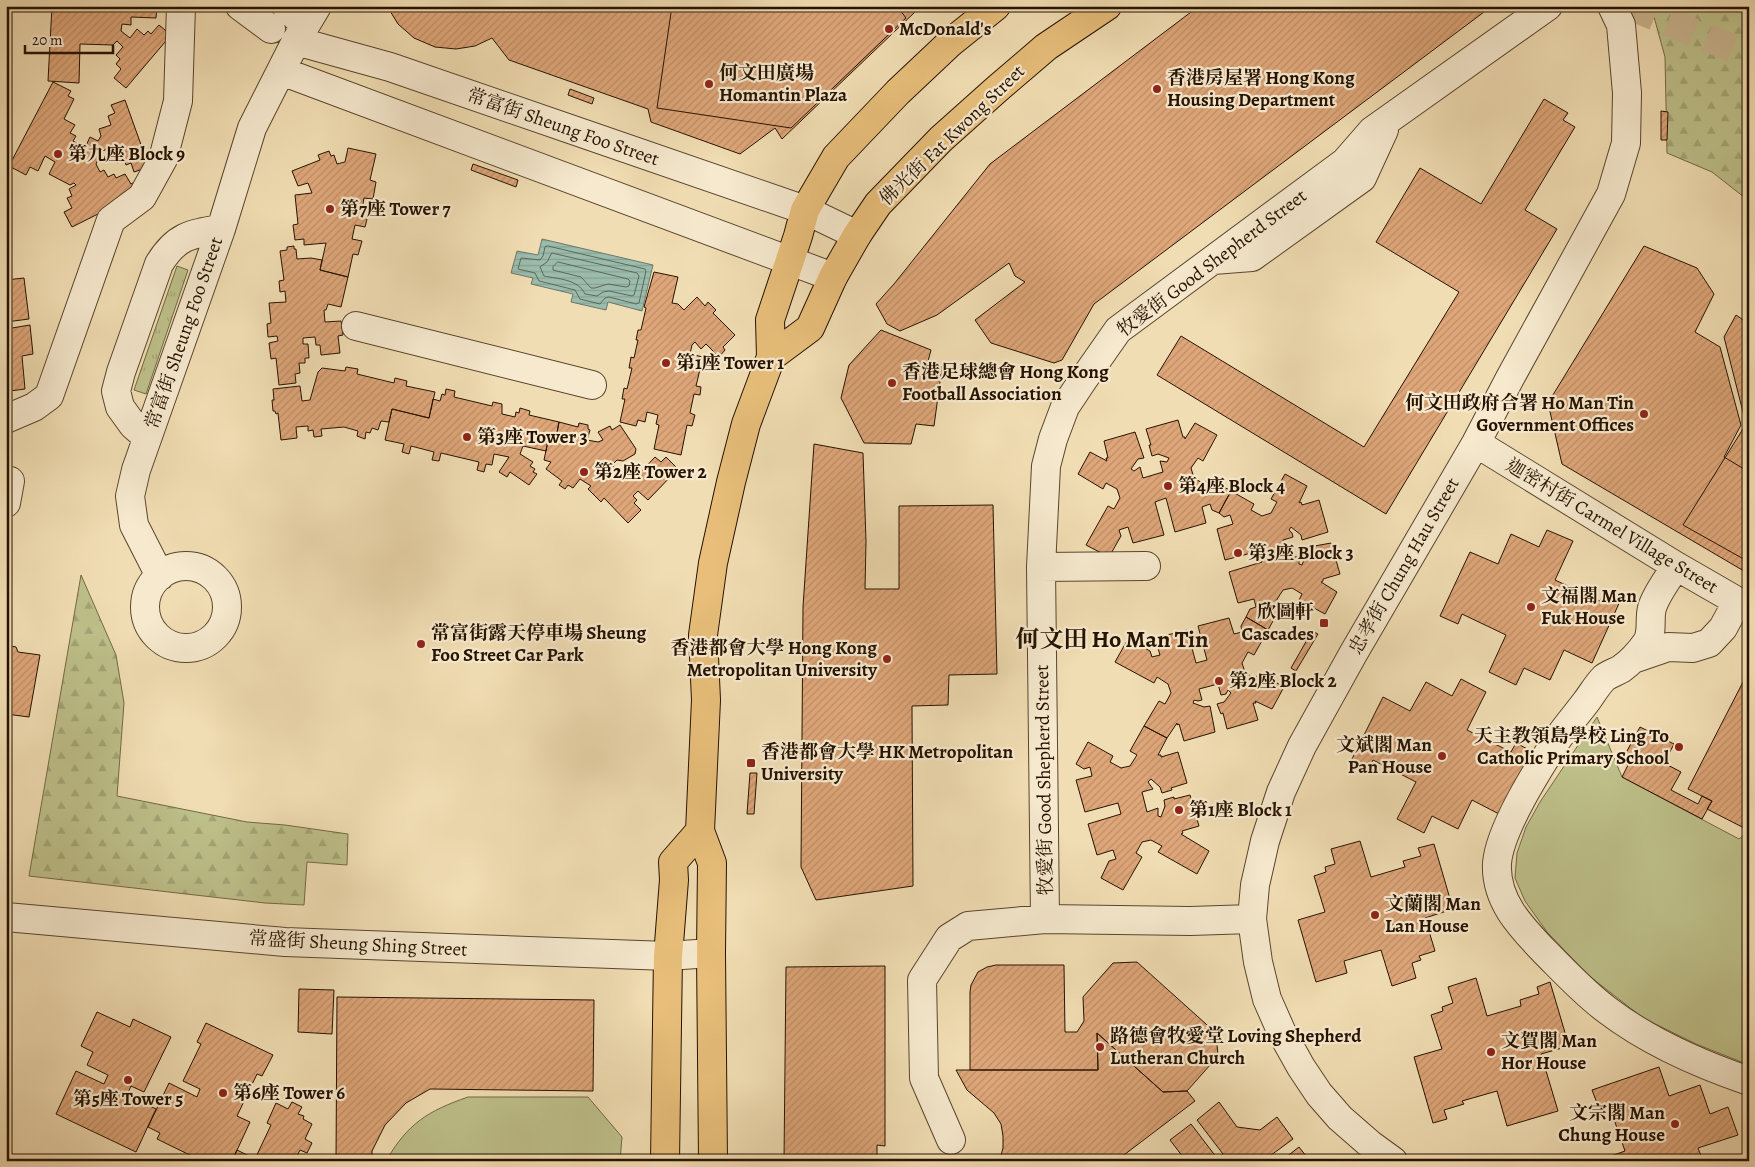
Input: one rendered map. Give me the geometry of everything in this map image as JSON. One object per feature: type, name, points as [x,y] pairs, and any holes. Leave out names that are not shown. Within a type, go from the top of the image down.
[{"type":"main road","points":[[713,1161],[712,863],[700,831],[706,700],[703,635],[713,563],[746,424],[771,357],[770,320],[805,210],[836,156],[898,92],[950,44],[996,6]]},
{"type":"main road","name":"佛光街 Fat Kwong Street","points":[[771,357],[810,328],[834,277],[857,235],[878,204],[948,133],[996,89],[1046,47],[1106,6]]},
{"type":"main road","points":[[665,1161],[668,956],[673,862],[700,831]]},
{"type":"street","points":[[6,419],[34,407],[49,396],[111,220],[142,197],[163,159],[178,101],[181,6]]},
{"type":"street","points":[[240,6],[271,30]]},
{"type":"street","points":[[286,6],[306,25]]},
{"type":"street","name":"牧愛街 Good Shepherd Street","points":[[1046,919],[1041,567],[1046,466],[1053,439],[1065,407],[1118,330],[1345,162],[1372,131],[1548,6]]},
{"type":"street","name":"忠孝街 Chung Hau Street","points":[[1393,1161],[1340,1118],[1319,1094],[1282,1033],[1267,998],[1258,962],[1252,919],[1256,885],[1266,840],[1281,792],[1302,746],[1353,654],[1476,443],[1611,194],[1626,143],[1627,93],[1620,25],[1612,6]]},
{"type":"street","name":"常富街 Sheung Foo Street","points":[[160,576],[134,525],[130,496],[136,470],[221,229],[252,128],[306,25],[390,67],[805,210],[857,235]]},
{"type":"street","points":[[281,71],[834,277]]},
{"type":"street","name":"常富街 Sheung Foo Street","points":[[148,437],[134,425],[120,407],[116,392],[120,372],[159,264],[169,248],[192,233],[221,229]]},
{"type":"street","points":[[356,326],[592,385]]},
{"type":"street","name":"迦密村街 Carmel Village Street","points":[[1476,443],[1743,605]]},
{"type":"street","points":[[6,481],[10,481],[6,502]]},
{"type":"street","points":[[1041,567],[1146,566]]},
{"type":"street","points":[[1676,566],[1652,609],[1648,640],[1633,659],[1619,670],[1605,677],[1557,740],[1537,772],[1509,824],[1500,848],[1497,864],[1498,879],[1507,907],[1527,934],[1565,973],[1607,1010],[1653,1040],[1694,1060],[1749,1081]]},
{"type":"street","points":[[1633,659],[1668,646],[1693,648],[1708,643],[1743,605]]},
{"type":"street","name":"常盛街 Sheung Shing Street","points":[[6,917],[285,942],[668,956],[711,953]]},
{"type":"street","name":"牧愛街 Good Shepherd Street","points":[[951,1140],[924,1078],[922,980],[949,938],[968,926],[1046,919],[1190,921],[1252,919]]},
{"type":"green space","points":[[1651,6],[1749,6],[1749,201],[1712,172],[1667,153],[1665,57]]},
{"type":"green space","points":[[177,266],[188,270],[146,394],[134,390]]},
{"type":"green space","points":[[81,575],[116,655],[124,703],[117,796],[247,822],[285,825],[348,834],[347,865],[307,862],[304,905],[265,903],[29,876]]},
{"type":"green space","points":[[1597,717],[1622,777],[1739,839],[1749,831],[1749,1065],[1696,1044],[1643,1018],[1588,975],[1547,932],[1525,901],[1515,878],[1517,853],[1526,827],[1540,802]]},
{"type":"green space","points":[[468,1097],[588,1097],[622,1137],[620,1161],[386,1161],[402,1137],[420,1120],[430,1113]]},
{"type":"water","points":[[542,239],[653,265],[642,311],[608,302],[606,310],[571,302],[573,294],[531,284],[533,278],[511,273],[517,251],[538,255]]},
{"type":"building","points":[[52,6],[157,6],[156,18],[131,17],[131,25],[122,24],[121,31],[130,38],[137,29],[144,35],[148,31],[151,34],[159,25],[171,35],[126,88],[114,78],[121,69],[116,64],[120,59],[116,55],[123,47],[117,41],[113,45],[80,44],[79,83],[48,81]]},
{"type":"building","name":"何文田廣場 Homantin Plaza","points":[[387,6],[912,6],[916,11],[782,139],[775,128],[740,154],[651,122],[648,109],[509,60],[492,38],[475,46],[456,49],[435,47],[414,38],[398,24]]},
{"type":"building","points":[[672,6],[897,6],[906,18],[791,128],[657,108]]},
{"type":"building","points":[[1199,6],[1492,6],[1094,304],[1062,360],[1054,363],[991,343],[975,320],[1025,282],[1015,276],[1009,263],[937,315],[900,331],[887,324],[876,304],[990,164]]},
{"type":"building","name":"第九座 Block 9","points":[[53,82],[71,91],[68,96],[74,99],[64,119],[75,125],[70,133],[76,136],[73,141],[85,148],[90,137],[98,141],[101,136],[99,129],[111,125],[108,116],[115,113],[111,105],[125,100],[149,167],[134,172],[131,163],[126,165],[124,160],[117,163],[111,148],[102,151],[96,164],[100,172],[104,170],[108,177],[114,174],[116,178],[125,174],[131,184],[135,182],[140,193],[72,227],[64,212],[72,208],[67,198],[72,196],[69,189],[76,185],[74,183],[70,185],[49,174],[55,162],[45,156],[38,171],[30,167],[26,175],[9,166]]},
{"type":"building","points":[[570,89],[594,98],[592,104],[568,95]]},
{"type":"building","points":[[1544,99],[1568,113],[1563,120],[1575,127],[1525,210],[1557,229],[1386,514],[1157,375],[1181,336],[1364,447],[1459,292],[1376,242],[1420,168],[1481,204]]},
{"type":"building","points":[[1661,111],[1668,112],[1667,140],[1661,140]]},
{"type":"building","name":"第7座 Tower 7","points":[[348,148],[376,154],[370,180],[376,182],[373,199],[364,198],[363,214],[368,215],[365,227],[355,225],[352,239],[362,241],[358,255],[353,254],[348,277],[320,270],[326,243],[304,245],[304,239],[295,240],[293,225],[298,224],[295,195],[312,193],[308,183],[298,186],[292,171],[320,160],[318,155],[329,151],[331,156],[334,155],[337,164],[345,162]]},
{"type":"building","points":[[473,164],[518,180],[516,187],[471,170]]},
{"type":"building","points":[[294,246],[297,259],[311,258],[322,260],[320,270],[348,277],[341,307],[328,304],[326,310],[324,310],[325,322],[341,321],[343,335],[338,336],[340,353],[321,355],[320,345],[316,345],[315,337],[303,338],[303,344],[308,344],[309,358],[305,358],[305,363],[299,363],[300,373],[295,374],[296,383],[279,385],[276,358],[271,359],[269,343],[278,341],[277,336],[268,337],[267,324],[271,323],[269,303],[286,302],[285,291],[280,292],[279,281],[284,280],[280,251]]},
{"type":"building","name":"何文田政府合署 Ho Man Tin Government Offices","points":[[1644,246],[1697,268],[1714,294],[1695,332],[1720,347],[1741,425],[1724,457],[1749,472],[1749,574],[1562,464],[1548,403]]},
{"type":"building","name":"第1座 Tower 1","points":[[654,272],[678,277],[672,303],[678,304],[684,310],[697,297],[705,306],[708,302],[716,310],[713,313],[735,335],[723,347],[725,350],[719,357],[706,344],[701,349],[695,342],[692,345],[690,354],[703,357],[696,386],[701,387],[700,395],[694,394],[690,413],[695,415],[692,426],[687,425],[681,455],[654,449],[659,425],[656,424],[658,415],[647,412],[645,422],[638,420],[636,426],[620,422],[625,399],[622,399],[624,388],[627,389],[632,368],[629,368],[631,357],[634,358],[638,330],[641,330],[646,308],[644,307]]},
{"type":"building","points":[[24,278],[29,319],[6,322],[6,280]]},
{"type":"building","points":[[1736,315],[1749,324],[1749,562],[1683,525],[1746,424],[1724,337]]},
{"type":"building","points":[[30,325],[33,354],[22,356],[25,389],[10,391],[13,411],[6,411],[6,329]]},
{"type":"building","name":"香港足球總會 Hong Kong Football Association","points":[[881,330],[931,350],[927,365],[942,367],[934,426],[916,424],[911,444],[864,443],[841,398],[849,365]]},
{"type":"building","points":[[346,367],[358,369],[357,374],[394,383],[395,378],[407,381],[406,386],[435,392],[429,418],[392,409],[389,422],[381,421],[378,430],[372,428],[370,433],[366,432],[365,439],[357,436],[358,431],[344,427],[321,429],[322,436],[314,437],[313,430],[308,431],[308,426],[296,427],[297,438],[281,440],[278,413],[276,414],[273,411],[273,389],[300,386],[302,401],[310,400],[318,372],[322,368],[345,371]]},
{"type":"building","name":"第3座 Tower 3","points":[[446,389],[455,391],[454,397],[492,406],[493,402],[502,404],[502,414],[515,417],[516,412],[519,413],[520,408],[530,411],[529,415],[559,422],[556,438],[549,436],[546,451],[523,446],[520,454],[533,462],[530,466],[535,469],[533,472],[537,474],[529,485],[510,472],[507,477],[499,472],[509,457],[494,454],[492,465],[486,464],[484,472],[477,470],[479,462],[441,453],[439,461],[432,460],[434,452],[411,446],[409,454],[402,452],[404,444],[385,440],[392,409],[429,418],[433,399],[440,401],[442,394],[445,395]]},
{"type":"building","name":"第4座 Block 4","points":[[1178,420],[1185,439],[1195,423],[1217,435],[1203,461],[1198,458],[1191,468],[1194,478],[1204,484],[1208,478],[1231,491],[1219,513],[1212,510],[1210,504],[1202,507],[1206,523],[1175,532],[1166,498],[1155,502],[1164,535],[1133,543],[1128,527],[1119,530],[1121,536],[1109,557],[1086,545],[1108,506],[1114,509],[1120,498],[1117,489],[1106,483],[1103,489],[1078,474],[1090,452],[1107,461],[1104,441],[1135,432],[1144,458],[1138,459],[1131,469],[1134,471],[1140,467],[1143,478],[1163,472],[1160,461],[1167,462],[1169,458],[1158,454],[1152,456],[1146,429]]},
{"type":"building","name":"第2座 Tower 2","points":[[559,422],[578,427],[579,423],[588,425],[590,430],[587,440],[598,442],[603,440],[598,432],[610,426],[612,430],[620,425],[636,449],[635,454],[623,461],[617,460],[612,465],[622,474],[627,469],[636,477],[655,457],[661,462],[666,457],[678,469],[648,500],[638,491],[633,496],[637,500],[634,503],[641,510],[628,523],[604,498],[601,502],[588,489],[591,486],[580,479],[573,488],[568,485],[565,489],[559,485],[562,481],[546,469],[551,462],[544,460],[549,436],[556,438]]},
{"type":"building","points":[[814,444],[863,453],[866,541],[865,589],[899,589],[899,506],[993,505],[997,674],[949,675],[948,705],[912,706],[913,886],[816,900],[801,867],[803,607]]},
{"type":"building","name":"第3座 Block 3","points":[[1285,474],[1307,486],[1299,503],[1301,502],[1302,505],[1319,500],[1328,532],[1302,540],[1301,535],[1291,527],[1289,530],[1293,537],[1283,540],[1288,559],[1299,556],[1299,564],[1302,565],[1306,554],[1304,548],[1331,543],[1340,574],[1323,579],[1321,582],[1337,592],[1325,614],[1299,600],[1302,594],[1292,588],[1283,590],[1276,601],[1282,605],[1268,630],[1246,617],[1250,609],[1256,607],[1254,599],[1238,603],[1229,572],[1262,562],[1259,551],[1225,560],[1217,529],[1233,524],[1230,515],[1224,517],[1219,513],[1231,491],[1254,504],[1251,510],[1262,516],[1271,513],[1277,502],[1271,499]]},
{"type":"building","name":"文福閣 Man Fuk House","points":[[1547,530],[1573,541],[1555,580],[1600,601],[1605,592],[1621,599],[1592,663],[1564,650],[1550,680],[1524,668],[1516,685],[1489,672],[1506,635],[1462,614],[1458,624],[1440,616],[1470,552],[1498,564],[1511,534],[1539,547]]},
{"type":"building","name":"第2座 Block 2","points":[[1246,617],[1268,630],[1254,655],[1248,652],[1242,663],[1245,672],[1255,679],[1259,673],[1284,687],[1272,709],[1255,701],[1256,703],[1253,703],[1258,720],[1227,729],[1223,713],[1221,714],[1217,704],[1224,702],[1231,693],[1228,690],[1226,694],[1221,695],[1218,684],[1199,689],[1202,700],[1194,700],[1193,703],[1204,707],[1210,706],[1215,732],[1184,741],[1179,724],[1177,725],[1177,723],[1167,738],[1144,726],[1159,701],[1165,704],[1171,693],[1168,684],[1157,677],[1154,683],[1115,662],[1128,639],[1150,651],[1152,657],[1160,655],[1155,638],[1187,630],[1196,663],[1207,660],[1198,626],[1229,618],[1234,634],[1242,632],[1241,626]]},
{"type":"building","points":[[1312,631],[1318,634],[1296,671],[1291,668]]},
{"type":"building","points":[[6,645],[16,647],[18,652],[40,655],[29,717],[6,714]]},
{"type":"building","name":"文斌閣 Man Pan House","points":[[1461,679],[1486,692],[1467,730],[1511,752],[1516,743],[1533,752],[1501,815],[1472,800],[1458,829],[1432,816],[1424,833],[1397,819],[1416,782],[1373,760],[1368,769],[1351,761],[1383,697],[1410,711],[1426,682],[1452,696]]},
{"type":"building","points":[[1743,682],[1749,685],[1748,830],[1707,809],[1712,801],[1688,789]]},
{"type":"building","name":"第1座 Block 1","points":[[1144,726],[1167,738],[1158,755],[1161,755],[1161,757],[1178,752],[1187,783],[1162,793],[1160,787],[1151,779],[1148,782],[1153,789],[1142,792],[1147,812],[1158,808],[1158,816],[1161,817],[1165,806],[1164,800],[1190,795],[1199,826],[1182,831],[1183,833],[1181,834],[1209,851],[1197,874],[1158,852],[1162,846],[1151,840],[1142,842],[1136,853],[1142,857],[1123,890],[1101,878],[1109,861],[1116,859],[1113,850],[1097,855],[1088,824],[1121,814],[1118,803],[1085,812],[1076,780],[1092,776],[1090,767],[1084,769],[1076,764],[1088,742],[1113,756],[1110,762],[1121,768],[1130,766],[1137,755],[1130,751]]},
{"type":"building","points":[[1640,727],[1674,744],[1664,763],[1681,772],[1671,790],[1698,804],[1702,796],[1712,801],[1702,819],[1622,777],[1628,765],[1621,762]]},
{"type":"building","points":[[750,773],[757,773],[754,814],[747,814]]},
{"type":"building","name":"文蘭閣 Man Lan House","points":[[1360,841],[1371,877],[1405,867],[1403,861],[1421,856],[1418,848],[1434,844],[1453,909],[1425,918],[1435,951],[1419,956],[1421,960],[1412,963],[1416,978],[1392,986],[1381,950],[1344,961],[1347,973],[1316,982],[1298,920],[1325,912],[1314,876],[1326,872],[1325,867],[1335,864],[1331,849]]},
{"type":"building","points":[[1137,962],[1216,1033],[1218,1056],[1187,1091],[1163,1092],[1097,1033],[1098,1070],[970,1070],[970,992],[971,985],[978,972],[996,965],[1064,965],[1065,1032],[1077,1032],[1084,1021],[1083,997],[1113,963]]},
{"type":"building","points":[[885,966],[885,1146],[877,1145],[877,1161],[784,1161],[786,967]]},
{"type":"building","name":"文賀閣 Man Hor House","points":[[1476,978],[1487,1016],[1521,1006],[1520,1000],[1539,994],[1537,987],[1550,982],[1569,1046],[1541,1054],[1558,1111],[1507,1126],[1497,1091],[1462,1101],[1464,1104],[1444,1110],[1447,1119],[1433,1123],[1414,1057],[1442,1049],[1431,1015],[1443,1011],[1442,1007],[1453,1003],[1448,987]]},
{"type":"building","points":[[299,989],[334,990],[332,1034],[298,1032]]},
{"type":"building","points":[[337,997],[594,1000],[593,1091],[430,1089],[406,1103],[385,1125],[372,1151],[372,1161],[336,1161]]},
{"type":"building","name":"第5座 Tower 5","points":[[97,1012],[130,1027],[133,1019],[171,1037],[144,1092],[131,1086],[127,1095],[156,1109],[136,1152],[56,1114],[76,1071],[104,1084],[108,1075],[87,1065],[93,1052],[81,1046]]},
{"type":"building","name":"第6座 Tower 6","points":[[206,1023],[273,1055],[262,1076],[257,1074],[237,1116],[250,1122],[232,1161],[217,1161],[213,1159],[212,1161],[202,1161],[157,1139],[160,1133],[148,1127],[169,1083],[197,1097],[200,1089],[183,1081],[201,1044],[197,1042]]},
{"type":"building","points":[[1097,1033],[1163,1092],[1187,1091],[1195,1101],[1116,1161],[1000,1159],[1003,1148],[1001,1124],[994,1113],[967,1090],[956,1070],[1098,1070]]},
{"type":"building","name":"文宗閣 Man Chung House","points":[[1659,1067],[1669,1096],[1700,1085],[1710,1114],[1728,1107],[1738,1135],[1698,1148],[1703,1161],[1597,1161],[1625,1151],[1609,1105],[1599,1108],[1592,1090]]},
{"type":"building","points":[[292,1102],[302,1107],[298,1114],[304,1116],[303,1119],[312,1124],[305,1139],[312,1143],[307,1153],[300,1150],[296,1158],[301,1161],[232,1161],[237,1150],[255,1159],[271,1125],[267,1123],[276,1103],[288,1109]]},
{"type":"building","points":[[1219,1102],[1237,1127],[1260,1130],[1277,1117],[1293,1139],[1263,1161],[1186,1161],[1170,1140],[1191,1124],[1217,1158],[1223,1154],[1197,1120]]},
{"type":"building","points":[[1299,1147],[1310,1161],[1281,1161]]},
{"type":"tunnel","points":[[1629,6],[1749,55]]},
{"type":"place","name":"McDonald's","points":[[889,29]]},
{"type":"place","name":"何文田廣場 Homantin Plaza","points":[[709,84]]},
{"type":"place","name":"香港房屋署 Hong Kong Housing Department","points":[[1157,89]]},
{"type":"place","name":"第九座 Block 9","points":[[58,154]]},
{"type":"place","name":"第7座 Tower 7","points":[[330,209]]},
{"type":"place","name":"第1座 Tower 1","points":[[666,363]]},
{"type":"place","name":"香港足球總會 Hong Kong Football Association","points":[[892,383]]},
{"type":"place","name":"何文田政府合署 Ho Man Tin Government Offices","points":[[1644,414]]},
{"type":"place","name":"第3座 Tower 3","points":[[467,437]]},
{"type":"place","name":"第2座 Tower 2","points":[[584,472]]},
{"type":"place","name":"第4座 Block 4","points":[[1168,486]]},
{"type":"place","name":"第3座 Block 3","points":[[1238,553]]},
{"type":"place","name":"文福閣 Man Fuk House","points":[[1531,607]]},
{"type":"place","name":"欣圖軒 Cascades","points":[[1324,623]]},
{"type":"place","name":"常富街露天停車場 Sheung Foo Street Car Park","points":[[421,644]]},
{"type":"place","name":"香港都會大學 Hong Kong Metropolitan University","points":[[887,659]]},
{"type":"place","name":"第2座 Block 2","points":[[1219,681]]},
{"type":"place","name":"天主教領島學校 Ling To Catholic Primary School","points":[[1679,747]]},
{"type":"place","name":"文斌閣 Man Pan House","points":[[1442,756]]},
{"type":"place","name":"香港都會大學 HK Metropolitan University","points":[[751,763]]},
{"type":"place","name":"第1座 Block 1","points":[[1179,810]]},
{"type":"place","name":"文蘭閣 Man Lan House","points":[[1375,915]]},
{"type":"place","name":"路德會牧愛堂 Loving Shepherd Lutheran Church","points":[[1100,1047]]},
{"type":"place","name":"文賀閣 Man Hor House","points":[[1491,1052]]},
{"type":"place","name":"第5座 Tower 5","points":[[128,1080]]},
{"type":"place","name":"第6座 Tower 6","points":[[223,1093]]},
{"type":"place","name":"文宗閣 Man Chung House","points":[[1675,1124]]},
{"type":"district","name":"何文田 Ho Man Tin","points":[[1112,639]]}]
